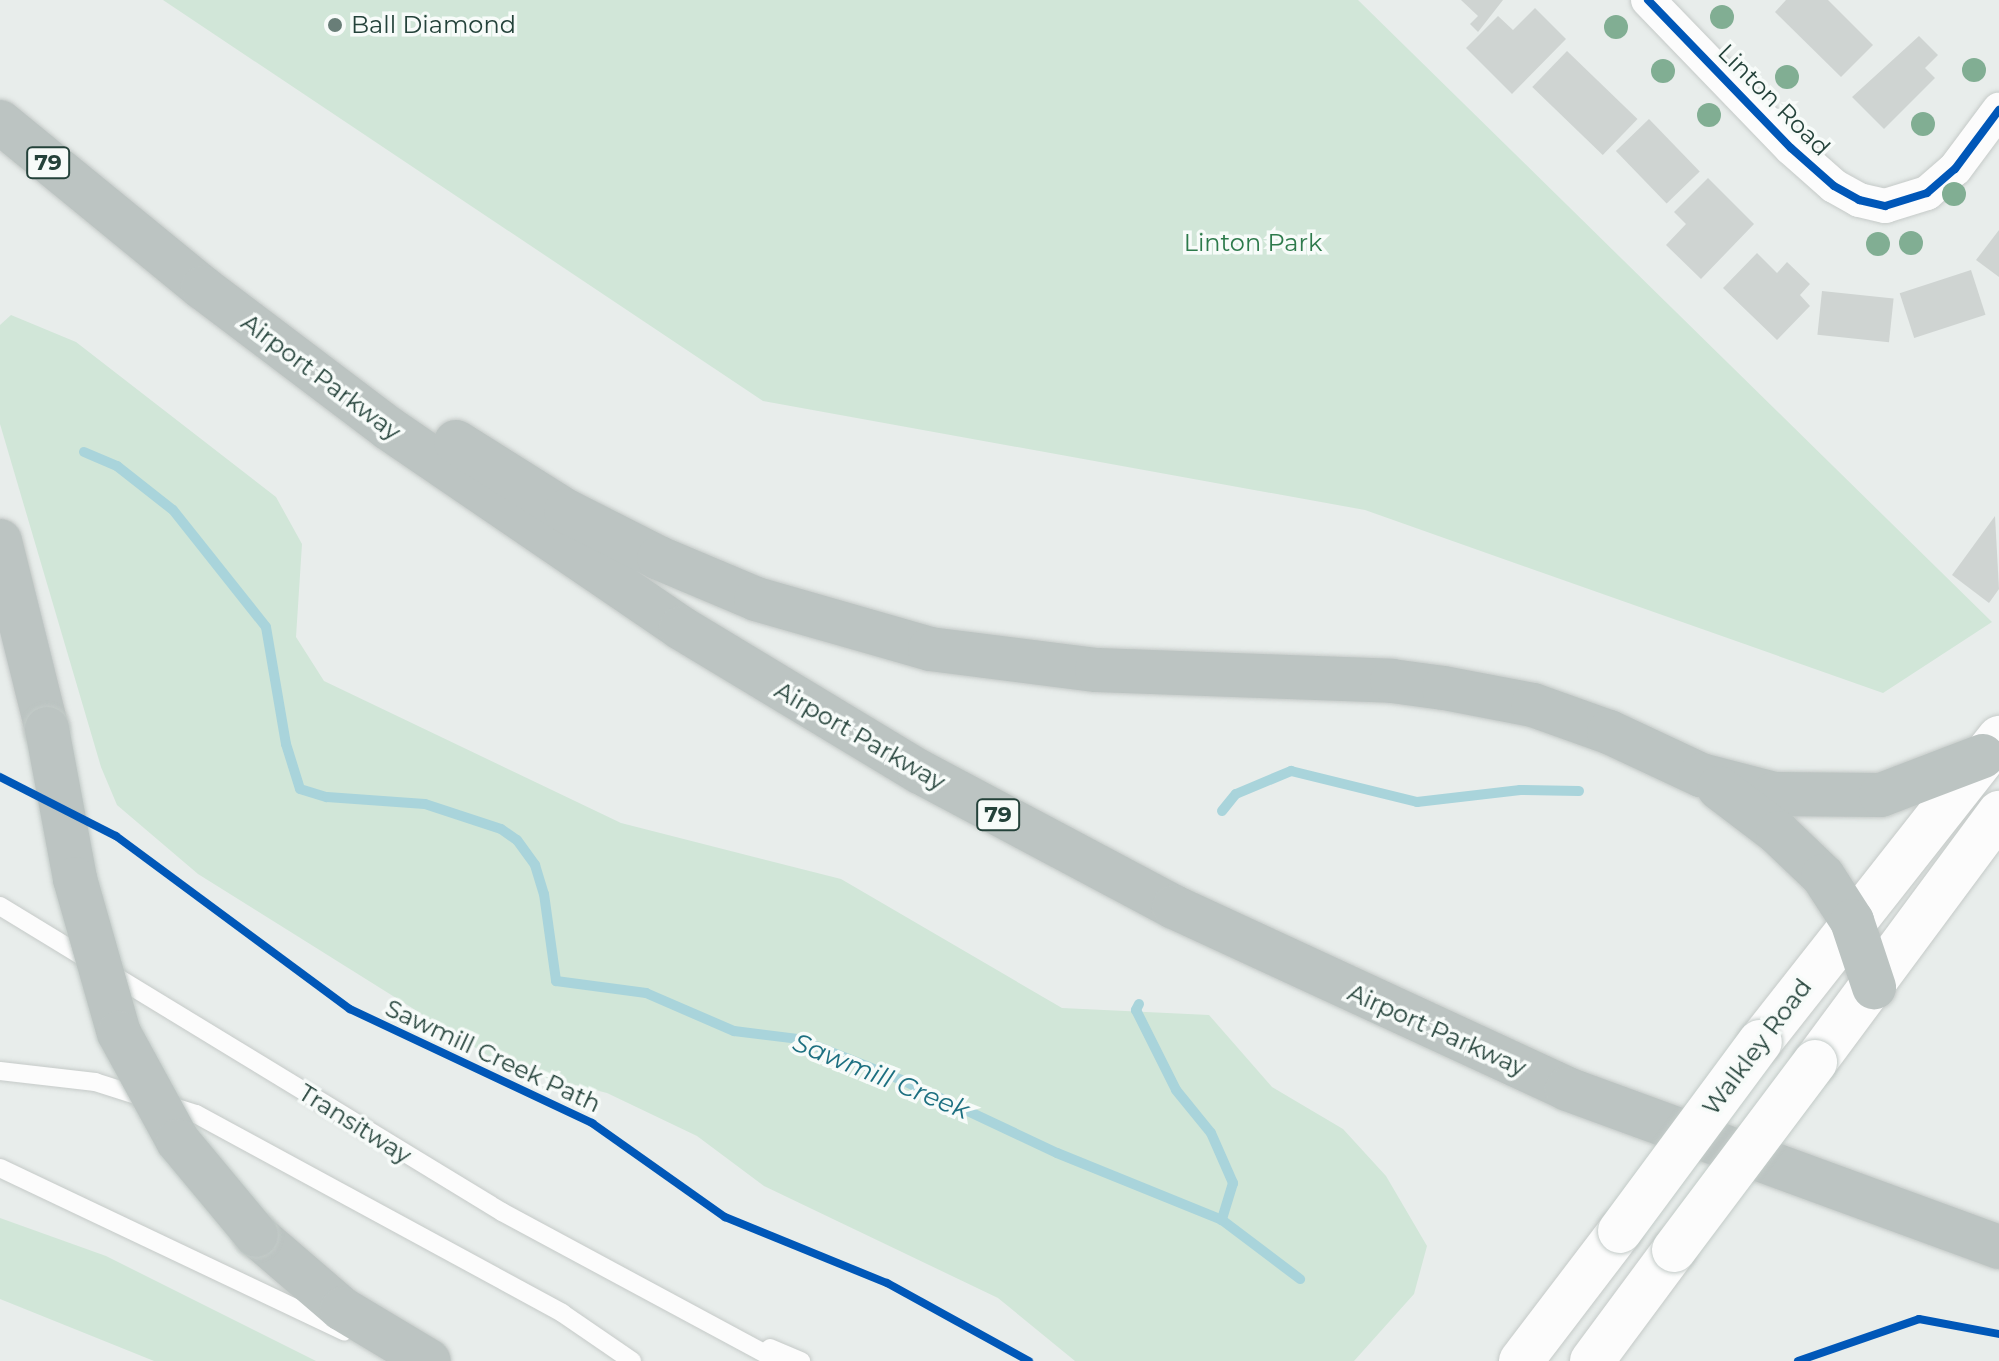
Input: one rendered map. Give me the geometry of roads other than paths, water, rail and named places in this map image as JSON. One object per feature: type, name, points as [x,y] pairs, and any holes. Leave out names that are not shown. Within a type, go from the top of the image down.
[{"type":"highway","name":"Airport Parkway","points":[[0,122],[96,204],[388,428],[524,525],[760,678],[1012,823],[1305,971],[1567,1089],[1999,1247]]},
{"type":"highway","points":[[96,204],[566,511],[756,599],[884,638],[990,659],[1153,673],[1392,681],[1475,694],[1576,720],[1701,775],[1749,790],[1861,797],[1932,780],[1991,747]]},
{"type":"highway","points":[[0,541],[47,729],[81,905],[119,1033],[178,1141],[256,1235],[342,1309],[429,1361]]},
{"type":"highway","points":[[1701,775],[1803,856],[1852,921],[1868,957],[1874,987]]},
{"type":"main road","name":"Walkley Road","points":[[1521,1361],[1852,921],[1991,747]]},
{"type":"main road","points":[[1592,1361],[1874,987],[1999,813]]},
{"type":"street","name":"Linton Road","points":[[1648,0],[1834,186],[1859,200],[1885,206],[1927,193],[1955,169],[1999,110]]},
{"type":"lane","name":"Transitway","points":[[0,906],[165,1003],[401,1154],[779,1361]]},
{"type":"lane","points":[[0,1071],[95,1082],[196,1114],[562,1313],[632,1361]]},
{"type":"lane","points":[[0,1168],[151,1236],[266,1298],[415,1361]]},
{"type":"lane","name":"Transitway","points":[[720,1327],[801,1361]]},
{"type":"waterway","name":"Sawmill Creek","points":[[84,452],[117,466],[173,510],[266,627],[286,744],[300,789],[327,797],[425,804],[501,829],[517,840],[535,865],[544,894],[556,981],[646,993],[734,1031],[798,1039],[904,1081],[1057,1153],[1222,1220],[1300,1279]]},
{"type":"waterway","points":[[1222,811],[1236,794],[1291,771],[1417,802],[1520,790],[1579,791]]},
{"type":"waterway","points":[[1139,1004],[1136,1010],[1176,1090],[1211,1133],[1233,1183],[1222,1220]]},
{"type":"place","name":"Ball Diamond","points":[[335,25]]},
{"type":"park label","name":"Linton Park","points":[[1253,243]]}]
